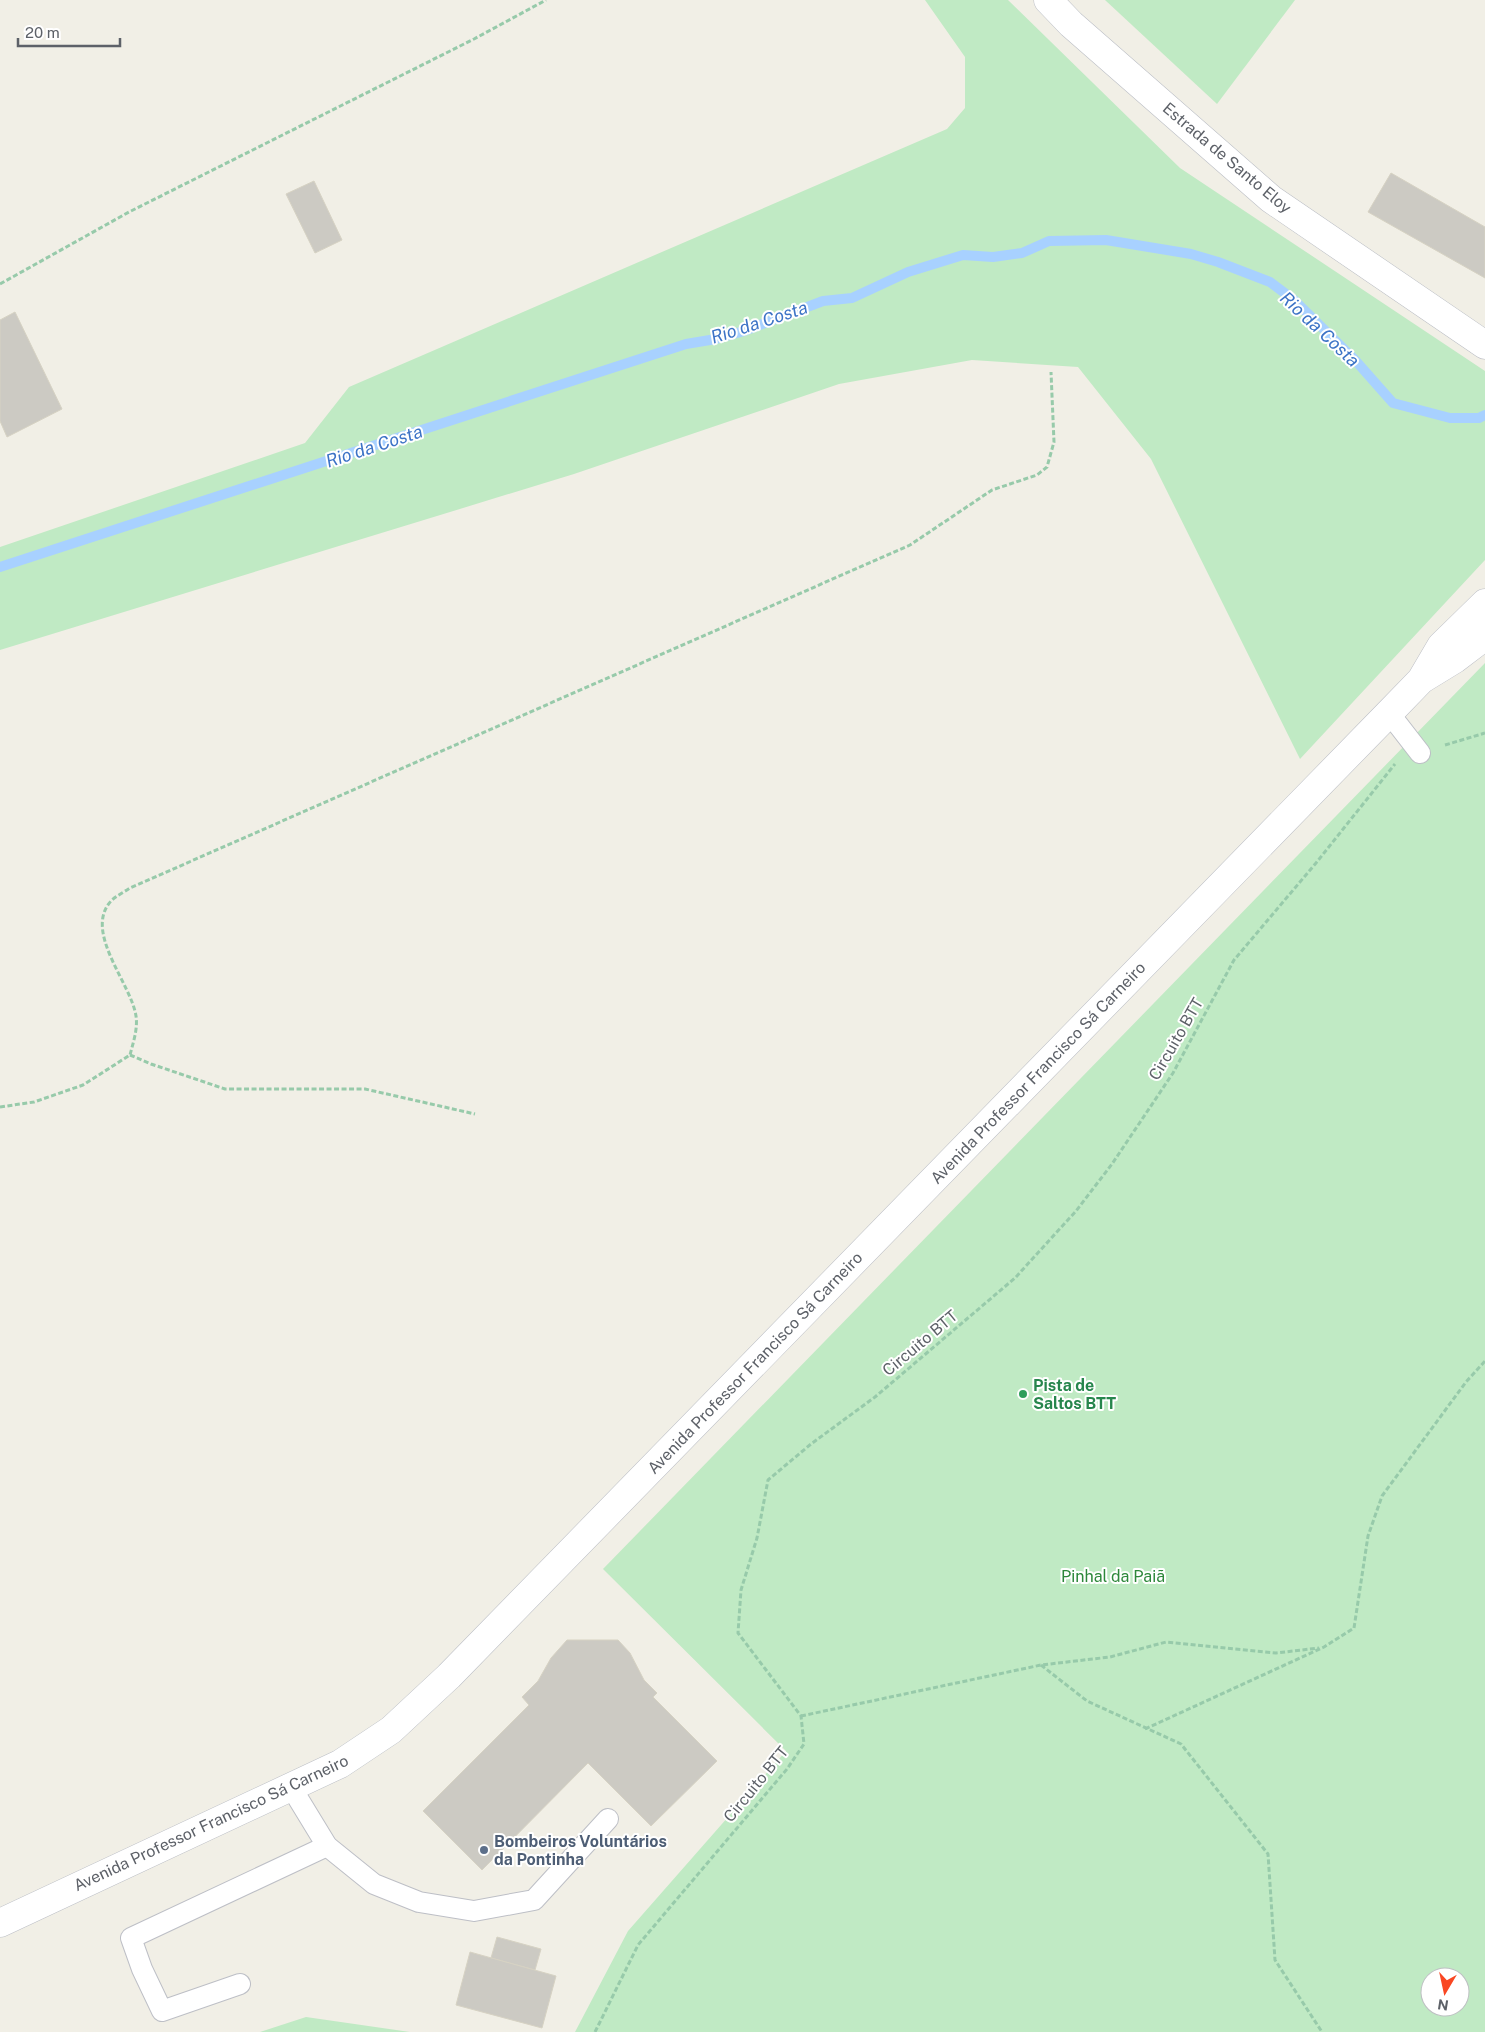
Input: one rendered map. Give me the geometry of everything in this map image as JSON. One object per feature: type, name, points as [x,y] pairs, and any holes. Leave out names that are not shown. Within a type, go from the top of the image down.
[{"type":"main road","name":"Estrada de Santo Eloy","points":[[1048,0],[1071,24],[1271,199],[1480,339]]},
{"type":"main road","points":[[1421,680],[1441,646],[1485,603]]},
{"type":"main road","points":[[1421,680],[1456,659],[1485,636]]},
{"type":"main road","name":"Avenida Professor Francisco Sá Carneiro","points":[[0,1923],[340,1764],[391,1730],[449,1676],[1421,680]]},
{"type":"lane","points":[[1389,713],[1420,753]]},
{"type":"lane","points":[[291,1787],[327,1846],[374,1884],[419,1902],[474,1911],[534,1900],[608,1818]]},
{"type":"lane","points":[[240,1984],[162,2011],[142,1969],[131,1938],[327,1846]]},
{"type":"path","points":[[0,284],[128,212],[465,44],[546,0]]},
{"type":"path","points":[[0,1107],[34,1102],[83,1085],[130,1054],[136,1016],[102,933],[103,916],[111,902],[139,884],[910,545],[992,490],[1037,475],[1046,467],[1054,442],[1051,372]]},
{"type":"path","name":"Circuito BTT","points":[[596,2032],[638,1945],[787,1769],[804,1744],[801,1716],[738,1633],[741,1590],[757,1538],[768,1480],[875,1397],[1015,1278],[1070,1218],[1112,1164],[1173,1072],[1234,960],[1316,863],[1396,763],[1420,753],[1485,733]]},
{"type":"path","points":[[130,1054],[151,1064],[225,1089],[365,1089],[476,1114]]},
{"type":"path","points":[[1146,1729],[1324,1647],[1354,1628],[1368,1536],[1382,1496],[1466,1382],[1485,1362]]},
{"type":"path","points":[[801,1716],[1041,1665],[1110,1657],[1166,1642],[1276,1653],[1324,1647]]},
{"type":"path","points":[[1041,1665],[1087,1701],[1181,1744],[1268,1854],[1275,1960],[1322,2032]]},
{"type":"green space","points":[[925,0],[1008,0],[1180,168],[1485,371],[1485,560],[1300,759],[1151,459],[1078,367],[972,360],[839,384],[574,474],[0,650],[0,547],[305,443],[349,387],[947,129],[965,108],[965,57]]},
{"type":"green space","points":[[1105,0],[1295,0],[1217,104]]},
{"type":"green space","name":"Pinhal da Paiã","points":[[1485,663],[1485,2032],[575,2032],[628,1931],[786,1751],[603,1569]]},
{"type":"green space","points":[[306,2017],[410,2032],[260,2032]]},
{"type":"building","points":[[1391,173],[1485,227],[1485,278],[1368,212]]},
{"type":"building","points":[[314,181],[342,240],[315,253],[286,194]]},
{"type":"building","points":[[15,312],[62,409],[7,437],[0,421],[0,320]]},
{"type":"building","points":[[567,1640],[618,1640],[630,1653],[644,1680],[657,1693],[653,1697],[717,1761],[651,1826],[588,1763],[482,1870],[423,1811],[529,1705],[522,1697],[538,1681],[551,1658]]},
{"type":"building","points":[[497,1937],[541,1949],[535,1970],[491,1958]]},
{"type":"building","points":[[470,1952],[556,1976],[542,2028],[456,2005]]},
{"type":"waterway","name":"Rio da Costa","points":[[0,567],[686,344],[716,339],[744,331],[823,301],[852,298],[908,272],[963,255],[993,257],[1022,253],[1049,241],[1106,240],[1191,254],[1270,282],[1294,300],[1355,360],[1393,403],[1450,418],[1479,418],[1485,415]]},
{"type":"place","name":"Pista de Saltos BTT","points":[[1023,1394]]},
{"type":"place","name":"Bombeiros Voluntários da Pontinha","points":[[484,1850]]}]
